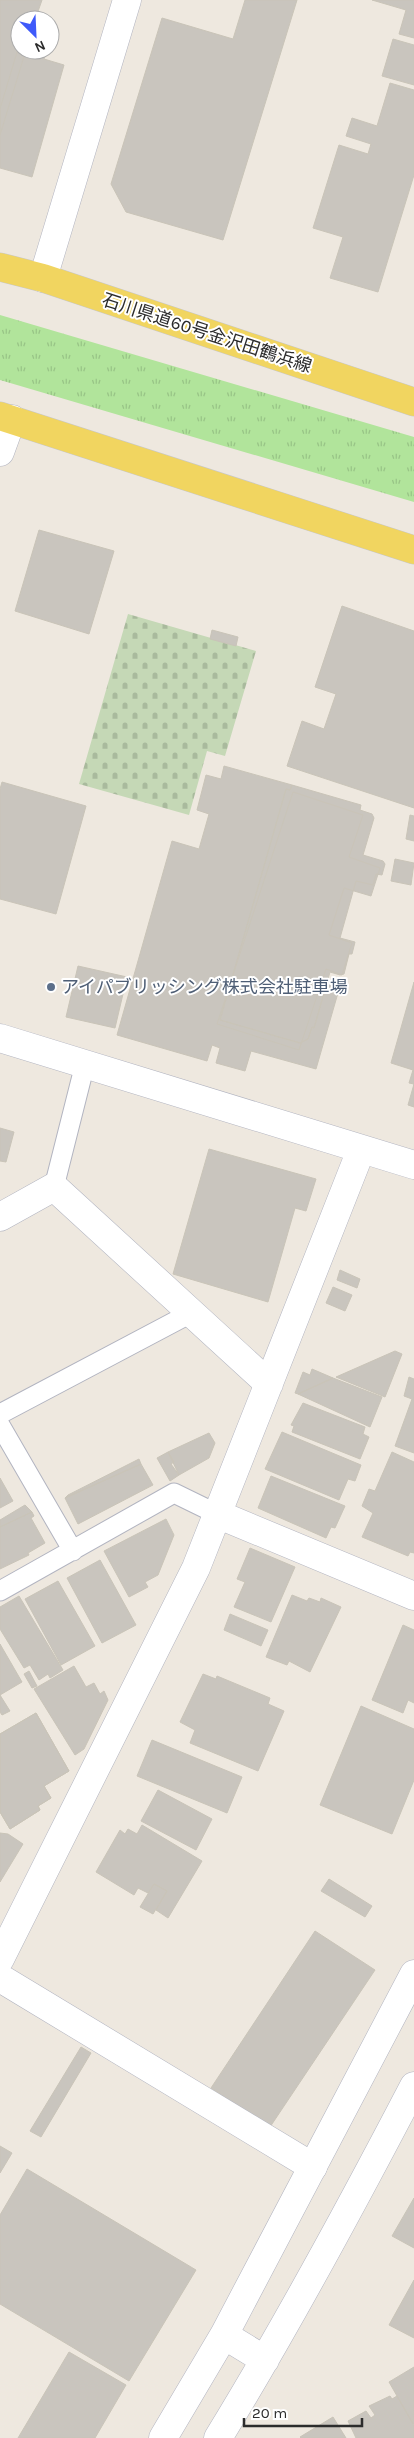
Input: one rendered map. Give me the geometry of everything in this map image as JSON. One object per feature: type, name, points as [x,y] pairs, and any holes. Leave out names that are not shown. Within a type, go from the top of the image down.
[{"type":"main road","name":"石川県道60号金沢田鶴浜線","points":[[0,267],[43,278],[414,402]]},
{"type":"main road","points":[[6,417],[414,550]]},
{"type":"street","points":[[43,278],[127,0]]},
{"type":"street","points":[[0,452],[6,417]]},
{"type":"street","points":[[0,1038],[414,1166]]},
{"type":"street","points":[[0,1959],[196,1568],[361,1150]]},
{"type":"street","points":[[0,1217],[54,1187],[269,1384]]},
{"type":"street","points":[[217,1514],[414,1596]]},
{"type":"street","points":[[163,2438],[224,2335],[414,1974]]},
{"type":"street","points":[[0,1978],[313,2167]]},
{"type":"street","points":[[218,2438],[265,2360],[340,2227],[414,2086]]},
{"type":"street","points":[[224,2335],[265,2360]]},
{"type":"lane","points":[[54,1187],[85,1064]]},
{"type":"lane","points":[[0,1414],[191,1312]]},
{"type":"lane","points":[[0,1425],[73,1550]]},
{"type":"lane","points":[[0,1591],[174,1493],[217,1514]]},
{"type":"green space","points":[[0,315],[414,437],[414,502],[0,380]]},
{"type":"green space","points":[[128,614],[256,651],[225,756],[207,751],[189,815],[79,784]]},
{"type":"building","points":[[0,0],[42,0],[38,10],[10,10],[10,60],[23,60],[0,135]]},
{"type":"building","points":[[245,0],[297,0],[223,240],[126,212],[111,184],[162,18],[233,39]]},
{"type":"building","points":[[372,0],[414,0],[414,38],[399,34],[406,10]]},
{"type":"building","points":[[393,39],[414,45],[414,85],[382,76]]},
{"type":"building","points":[[15,60],[47,60],[64,65],[32,177],[0,168],[0,109]]},
{"type":"building","points":[[390,83],[414,90],[414,175],[378,292],[330,278],[343,237],[313,228],[339,145],[368,154],[371,144],[346,136],[352,118],[377,126]]},
{"type":"building","points":[[39,530],[114,551],[89,634],[15,611]]},
{"type":"building","points":[[342,606],[414,631],[414,808],[287,766],[302,721],[324,729],[336,694],[315,687]]},
{"type":"building","points":[[212,630],[238,637],[236,646],[210,639]]},
{"type":"building","points":[[224,766],[292,785],[290,790],[286,789],[220,1020],[300,1043],[308,1039],[312,1027],[314,1028],[327,983],[340,986],[316,1069],[251,1051],[245,1071],[216,1063],[220,1048],[212,1045],[207,1061],[117,1035],[172,841],[199,849],[209,814],[197,810],[206,775],[221,779]]},
{"type":"building","points":[[2,782],[86,806],[56,914],[0,899],[0,789]]},
{"type":"building","points":[[292,785],[361,805],[360,810],[372,814],[374,818],[363,855],[383,861],[385,864],[382,875],[376,874],[373,885],[356,881],[340,938],[355,942],[352,954],[349,954],[344,974],[340,975],[330,972],[314,1028],[312,1027],[308,1039],[300,1043],[220,1020],[286,789],[290,790]]},
{"type":"building","points":[[293,792],[363,815],[349,857],[380,868],[371,896],[344,888],[329,935],[352,943],[342,975],[326,969],[299,1050],[217,1024]]},
{"type":"building","points":[[410,815],[414,816],[414,841],[406,839]]},
{"type":"building","points":[[395,859],[414,863],[411,885],[391,881]]},
{"type":"building","points":[[78,966],[127,977],[115,1028],[66,1017]]},
{"type":"building","points":[[414,982],[414,1084],[409,1083],[413,1070],[391,1063]]},
{"type":"building","points":[[414,1084],[414,1107],[408,1105]]},
{"type":"building","points":[[0,1128],[14,1132],[6,1162],[0,1161]]},
{"type":"building","points":[[209,1149],[316,1179],[306,1211],[295,1208],[268,1302],[173,1274]]},
{"type":"building","points":[[340,1270],[360,1279],[357,1288],[337,1280]]},
{"type":"building","points":[[333,1287],[352,1295],[345,1311],[326,1303]]},
{"type":"building","points":[[395,1351],[402,1354],[385,1397],[336,1377]]},
{"type":"building","points":[[312,1369],[333,1378],[298,1394],[295,1393],[303,1372],[310,1375]]},
{"type":"building","points":[[409,1377],[414,1379],[414,1453],[395,1446],[412,1399],[404,1396]]},
{"type":"building","points":[[333,1378],[382,1397],[370,1427],[298,1394]]},
{"type":"building","points":[[303,1403],[365,1427],[363,1434],[369,1437],[360,1459],[292,1432],[294,1426],[291,1425]]},
{"type":"building","points":[[282,1432],[361,1465],[355,1481],[348,1479],[339,1500],[265,1469]]},
{"type":"building","points":[[209,1433],[215,1443],[209,1458],[179,1475],[168,1452]]},
{"type":"building","points":[[168,1452],[174,1462],[171,1464],[179,1475],[170,1481],[157,1458]]},
{"type":"building","points":[[392,1452],[414,1462],[414,1553],[410,1552],[408,1556],[362,1537],[373,1513],[362,1506],[369,1489],[375,1491]]},
{"type":"building","points":[[139,1459],[141,1464],[65,1498],[68,1495]]},
{"type":"building","points":[[141,1464],[153,1485],[78,1524],[65,1498]]},
{"type":"building","points":[[271,1476],[345,1506],[335,1528],[331,1527],[326,1538],[258,1508]]},
{"type":"building","points":[[0,1478],[13,1501],[0,1508]]},
{"type":"building","points":[[25,1505],[32,1512],[0,1527],[0,1520]]},
{"type":"building","points":[[32,1512],[34,1516],[31,1518],[45,1543],[28,1553],[29,1555],[0,1569],[0,1527]]},
{"type":"building","points":[[166,1519],[174,1535],[158,1575],[145,1582],[148,1587],[129,1597],[104,1551]]},
{"type":"building","points":[[250,1548],[295,1567],[271,1622],[234,1607],[245,1582],[237,1579]]},
{"type":"building","points":[[100,1560],[136,1625],[102,1643],[67,1578]]},
{"type":"building","points":[[58,1581],[95,1646],[61,1665],[25,1599]]},
{"type":"building","points":[[292,1595],[307,1601],[309,1598],[320,1602],[321,1598],[341,1607],[310,1672],[289,1661],[287,1665],[266,1657]]},
{"type":"building","points":[[19,1596],[63,1670],[50,1678],[48,1674],[39,1680],[30,1665],[24,1668],[0,1629],[0,1607]]},
{"type":"building","points":[[230,1614],[268,1630],[261,1646],[224,1630]]},
{"type":"building","points":[[403,1625],[414,1630],[414,1703],[408,1700],[403,1713],[372,1700]]},
{"type":"building","points":[[0,1644],[22,1682],[0,1695]]},
{"type":"building","points":[[74,1666],[86,1687],[94,1683],[100,1694],[104,1691],[108,1700],[84,1749],[75,1755],[34,1689]]},
{"type":"building","points":[[29,1671],[37,1686],[32,1688],[24,1674]]},
{"type":"building","points":[[203,1674],[216,1679],[217,1676],[270,1698],[268,1704],[284,1711],[258,1771],[190,1743],[195,1730],[180,1722]]},
{"type":"building","points":[[0,1695],[10,1711],[2,1715],[0,1712]]},
{"type":"building","points":[[361,1706],[414,1729],[414,1780],[392,1834],[320,1805]]},
{"type":"building","points":[[36,1713],[69,1771],[44,1786],[51,1798],[38,1806],[40,1810],[10,1829],[0,1812],[0,1734]]},
{"type":"building","points":[[36,1713],[69,1771],[44,1786],[51,1798],[38,1806],[40,1810],[10,1829],[0,1812],[0,1734]]},
{"type":"building","points":[[152,1740],[242,1777],[227,1813],[137,1776]]},
{"type":"building","points":[[158,1790],[212,1819],[196,1850],[141,1821]]},
{"type":"building","points":[[142,1825],[202,1861],[168,1918],[156,1910],[167,1891],[154,1884],[148,1893],[138,1888],[134,1895],[96,1872],[120,1830],[125,1834],[128,1829],[137,1834]]},
{"type":"building","points":[[0,1833],[8,1834],[23,1844],[0,1882]]},
{"type":"building","points":[[329,1879],[372,1906],[365,1917],[321,1891]]},
{"type":"building","points":[[154,1884],[167,1891],[153,1914],[140,1907]]},
{"type":"building","points":[[315,1931],[375,1970],[270,2127],[211,2088]]},
{"type":"building","points":[[81,2047],[91,2053],[41,2137],[30,2131]]},
{"type":"building","points":[[0,2146],[12,2153],[0,2173]]},
{"type":"building","points":[[27,2169],[196,2270],[129,2381],[0,2304],[0,2215]]},
{"type":"building","points":[[414,2198],[414,2248],[392,2236]]},
{"type":"building","points":[[414,2280],[414,2338],[389,2325]]},
{"type":"building","points":[[69,2352],[126,2385],[95,2438],[18,2438]]},
{"type":"building","points":[[414,2367],[414,2423],[413,2424],[389,2382]]},
{"type":"building","points":[[390,2396],[392,2399],[397,2396],[414,2425],[414,2438],[356,2438],[348,2421],[366,2411],[371,2418],[375,2415],[369,2406]]},
{"type":"building","points":[[333,2417],[346,2438],[300,2437]]},
{"type":"place","name":"アイパブリッシング株式会社駐車場","points":[[51,987]]}]
